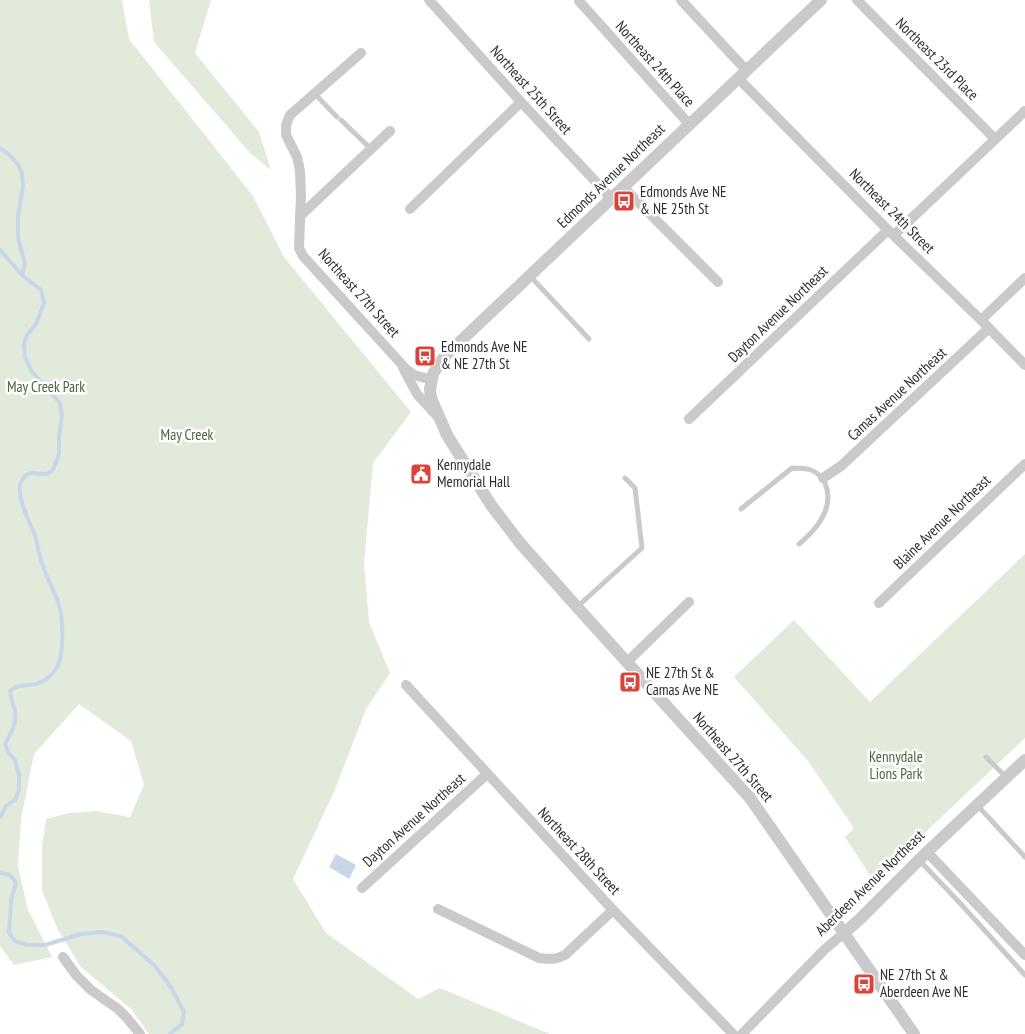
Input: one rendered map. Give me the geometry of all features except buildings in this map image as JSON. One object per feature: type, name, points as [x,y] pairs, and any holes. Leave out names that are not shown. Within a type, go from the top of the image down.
[{"type":"street","name":"Northeast 25th Street","points":[[429,0],[611,198]]},
{"type":"street","name":"Northeast 24th Street","points":[[681,0],[742,74],[891,233],[1025,364]]},
{"type":"street","name":"Edmonds Avenue Northeast","points":[[432,380],[433,374],[440,362],[821,0]]},
{"type":"street","name":"Northeast 23rd Place","points":[[857,0],[995,138]]},
{"type":"street","name":"Northeast 24th Place","points":[[579,1],[689,124]]},
{"type":"street","points":[[315,93],[361,53]]},
{"type":"street","name":"Northeast 27th Street","points":[[315,93],[290,115],[286,125],[286,134],[297,157],[300,172],[299,248],[303,256],[400,363],[410,372],[432,380],[431,398],[447,435],[491,505],[520,543],[750,798],[914,1034]]},
{"type":"street","points":[[410,209],[521,102]]},
{"type":"street","name":"Dayton Avenue Northeast","points":[[689,419],[1025,111]]},
{"type":"street","points":[[300,216],[390,131]]},
{"type":"street","points":[[623,187],[718,282]]},
{"type":"street","points":[[981,320],[1025,278]]},
{"type":"street","name":"Camas Avenue Northeast","points":[[823,478],[841,466],[989,328]]},
{"type":"street","name":"Northeast 27th Street","points":[[400,363],[417,394],[440,419]]},
{"type":"street","name":"Blaine Avenue Northeast","points":[[879,603],[1025,464]]},
{"type":"street","points":[[627,662],[689,602]]},
{"type":"street","name":"Northeast 28th Street","points":[[406,685],[613,910],[733,1034]]},
{"type":"street","name":"Aberdeen Avenue Northeast","points":[[742,1034],[824,950],[860,919],[922,856],[1025,760]]},
{"type":"street","name":"Dayton Avenue Northeast","points":[[362,888],[487,774]]},
{"type":"street","points":[[922,856],[1025,955]]},
{"type":"street","points":[[438,910],[539,958],[550,960],[558,959],[565,955],[613,910]]},
{"type":"street","points":[[62,958],[91,990],[128,1018],[140,1034]]},
{"type":"lane","points":[[315,93],[371,149]]},
{"type":"lane","points":[[530,275],[588,339]]},
{"type":"lane","points":[[741,509],[792,468],[811,470],[823,478],[829,498],[821,520],[799,544]]},
{"type":"lane","points":[[577,607],[642,548],[635,488],[624,478]]},
{"type":"lane","points":[[986,757],[1006,778]]},
{"type":"lane","points":[[977,805],[1025,857]]},
{"type":"lane","points":[[922,856],[959,902],[1025,976]]},
{"type":"green space","name":"May Creek","points":[[0,0],[122,0],[129,39],[253,196],[284,257],[411,412],[373,463],[364,564],[369,622],[390,673],[366,709],[334,792],[293,879],[326,933],[418,999],[440,988],[550,1034],[149,1034],[132,1010],[80,966],[57,928],[42,890],[42,846],[46,819],[69,813],[96,811],[130,817],[144,785],[131,741],[79,704],[34,754],[21,819],[18,866],[28,910],[52,957],[14,965],[0,946]]},
{"type":"green space","points":[[149,0],[211,0],[195,53],[259,132],[271,170],[251,154],[154,42]]},
{"type":"green space","name":"Kennydale Lions Park","points":[[1025,554],[1025,738],[874,881],[845,837],[854,828],[808,761],[734,677],[794,620],[870,702]]},
{"type":"water","points":[[336,854],[356,865],[349,879],[329,867]]},
{"type":"waterway","points":[[0,148],[11,156],[19,166],[22,174],[23,186],[18,216],[18,238],[25,264],[22,275]]},
{"type":"waterway","name":"May Creek","points":[[0,250],[22,275],[41,290],[44,303],[36,324],[27,335],[24,344],[25,357],[32,372],[60,403],[62,416],[59,454],[53,470],[47,474],[28,474],[21,482],[20,489],[25,513],[34,533],[42,562],[59,605],[62,637],[61,655],[56,669],[46,679],[36,684],[17,687],[10,691],[15,710],[15,720],[5,744],[8,752],[15,760],[19,775],[19,789],[16,799],[6,806],[0,817]]},
{"type":"waterway","name":"May Creek","points":[[0,873],[10,875],[16,883],[11,900],[9,933],[15,941],[27,945],[45,945],[81,934],[102,932],[121,936],[154,965],[171,987],[184,1012],[182,1024],[170,1034]]},
{"type":"place","name":"Edmonds Ave NE & NE 25th St","points":[[624,201]]},
{"type":"place","name":"Edmonds Ave NE & NE 27th St","points":[[425,356]]},
{"type":"place","name":"Kennydale Memorial Hall","points":[[421,474]]},
{"type":"place","name":"NE 27th St & Camas Ave NE","points":[[630,682]]},
{"type":"place","name":"NE 27th St & Aberdeen Ave NE","points":[[864,984]]},
{"type":"park label","name":"May Creek Park","points":[[46,387]]}]
